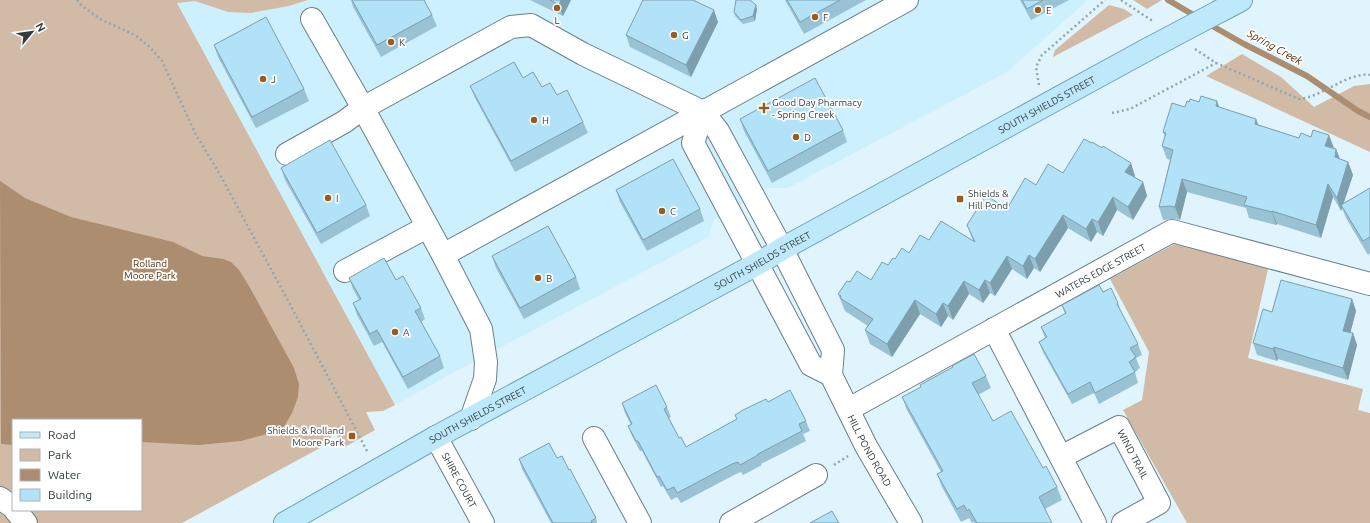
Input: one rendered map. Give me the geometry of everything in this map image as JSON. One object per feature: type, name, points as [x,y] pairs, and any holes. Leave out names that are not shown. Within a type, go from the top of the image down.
[{"type":"main road","name":"SOUTH SHIELDS STREET","points":[[285,523],[436,437],[757,264],[1150,48],[1241,0]]},
{"type":"street","points":[[443,255],[908,0]]},
{"type":"street","points":[[312,18],[363,108],[481,328],[486,362],[485,379],[471,419]]},
{"type":"street","points":[[287,154],[344,122],[363,108],[511,27],[531,25],[583,54],[703,112],[718,131],[782,249],[833,350],[831,375],[812,365],[693,143],[703,112]]},
{"type":"street","points":[[346,271],[427,227]]},
{"type":"street","name":"WATERS EDGE STREET","points":[[848,409],[1172,231],[1370,284]]},
{"type":"street","points":[[994,329],[1095,523]]},
{"type":"street","name":"HILL POND ROAD","points":[[831,375],[866,446],[911,523]]},
{"type":"street","name":"WIND TRAIL","points":[[1061,457],[1119,428],[1159,503],[1123,523]]},
{"type":"street","name":"SHIRE COURT","points":[[436,437],[483,523]]},
{"type":"street","points":[[594,438],[640,523]]},
{"type":"street","points":[[743,520],[816,475]]},
{"type":"street","points":[[0,498],[12,506]]},
{"type":"street","points":[[17,511],[26,523]]},
{"type":"path","points":[[77,0],[81,5],[100,18],[135,36],[149,46],[162,61],[196,135],[218,171],[286,297],[377,471]]},
{"type":"path","points":[[1036,70],[1042,55],[1105,0]]},
{"type":"path","points":[[1121,0],[1137,10]]},
{"type":"path","points":[[1112,113],[1130,108],[1216,63],[1299,99],[1308,98],[1364,74],[1370,75]]},
{"type":"path","points":[[816,475],[866,446]]},
{"type":"shaded area","points":[[308,0],[1088,0],[1007,72],[788,188],[768,188],[714,219],[709,237],[456,371],[395,405],[177,2],[195,1],[228,12],[289,6]]},
{"type":"green space","name":"Rolland Moore Park","points":[[0,0],[308,0],[289,6],[250,13],[228,12],[195,1],[177,3],[395,405],[383,411],[366,412],[375,430],[345,447],[334,432],[327,443],[320,448],[182,523],[0,523]]},
{"type":"green space","points":[[1133,0],[1162,0],[1147,9]]},
{"type":"green space","points":[[1109,5],[1124,9],[1133,15],[1053,57],[1055,50]]},
{"type":"green space","points":[[1242,54],[1281,77],[1314,107],[1354,86],[1370,84],[1370,152],[1206,76]]},
{"type":"green space","points":[[1178,242],[1268,269],[1248,358],[1363,389],[1358,410],[1370,413],[1370,523],[1187,523],[1123,410],[1142,400],[1149,352],[1110,279]]},
{"type":"water","points":[[0,181],[25,198],[71,217],[173,242],[202,256],[223,259],[231,262],[239,270],[249,286],[294,368],[299,384],[298,397],[292,413],[282,430],[241,441],[199,445],[142,442],[142,419],[12,419],[12,445],[1,444]]},
{"type":"building","name":"K","points":[[352,0],[424,0],[432,15],[377,45]]},
{"type":"building","points":[[550,0],[561,0],[559,5]]},
{"type":"building","name":"G","points":[[643,0],[693,0],[714,10],[686,65],[626,35]]},
{"type":"building","points":[[736,0],[750,0],[756,5],[753,16],[741,20],[734,12]]},
{"type":"building","points":[[787,0],[840,0],[800,22]]},
{"type":"building","points":[[1022,0],[1043,0],[1027,9]]},
{"type":"building","name":"J","points":[[266,17],[304,89],[252,117],[214,45]]},
{"type":"building","name":"H","points":[[514,62],[523,78],[533,72],[542,87],[550,83],[557,95],[567,90],[583,122],[511,161],[470,86]]},
{"type":"building","name":"D","points":[[815,78],[843,130],[768,171],[740,119]]},
{"type":"building","points":[[1201,96],[1217,101],[1216,106],[1256,119],[1255,124],[1299,138],[1301,133],[1311,137],[1313,130],[1329,135],[1325,146],[1336,149],[1335,157],[1348,162],[1337,198],[1328,184],[1316,225],[1272,211],[1244,205],[1247,197],[1182,179],[1175,207],[1159,207],[1173,150],[1162,146],[1166,133],[1163,132],[1172,103],[1185,107],[1187,101],[1189,102],[1190,99],[1199,102]]},
{"type":"building","points":[[1084,139],[1102,148],[1103,146],[1131,163],[1125,172],[1143,182],[1128,207],[1113,197],[1098,222],[1092,219],[1086,229],[1063,215],[1035,259],[1029,255],[1023,266],[1007,256],[990,283],[985,280],[979,290],[964,281],[948,306],[943,303],[936,314],[915,300],[887,344],[865,330],[873,319],[840,298],[841,296],[838,294],[847,281],[850,282],[857,271],[871,280],[882,262],[888,265],[893,258],[895,259],[902,248],[909,253],[920,235],[929,240],[941,221],[975,242],[967,225],[986,195],[1007,209],[1025,178],[1036,185],[1048,164],[1063,173]]},
{"type":"building","name":"I","points":[[330,140],[366,205],[317,233],[281,168]]},
{"type":"building","name":"C","points":[[673,159],[700,209],[643,240],[616,190]]},
{"type":"building","points":[[1370,188],[1370,237],[1363,241],[1341,205]]},
{"type":"building","name":"B","points":[[548,226],[576,277],[520,308],[492,256]]},
{"type":"building","name":"A","points":[[384,258],[396,280],[403,276],[421,308],[415,311],[440,356],[403,377],[377,330],[370,334],[353,303],[361,299],[349,278]]},
{"type":"building","points":[[1281,280],[1352,299],[1343,331],[1353,333],[1343,368],[1274,347],[1273,349],[1253,343],[1263,309],[1272,312]]},
{"type":"building","points":[[1099,285],[1103,292],[1111,288],[1118,303],[1117,304],[1138,344],[1130,348],[1136,357],[1129,362],[1135,372],[1095,393],[1090,382],[1068,394],[1039,342],[1047,337],[1041,327],[1066,313],[1062,305]]},
{"type":"building","points":[[974,354],[986,376],[972,383],[993,421],[1011,411],[1043,468],[1046,466],[1057,487],[1039,497],[1052,523],[977,523],[969,509],[967,511],[964,505],[957,509],[937,474],[943,471],[902,397]]},
{"type":"building","points":[[656,385],[667,407],[664,409],[679,438],[681,437],[686,447],[737,419],[735,415],[743,410],[766,399],[768,402],[790,390],[806,421],[799,424],[802,431],[740,465],[738,462],[732,464],[677,493],[674,487],[667,490],[659,476],[657,477],[638,441],[636,441],[628,426],[632,424],[622,403]]},
{"type":"building","points":[[549,443],[557,458],[562,456],[569,470],[570,469],[596,518],[591,521],[592,523],[553,523],[519,459]]},
{"type":"building","points":[[832,511],[839,523],[810,523]]},
{"type":"waterway","name":"Spring Creek","points":[[1168,0],[1197,17]]},
{"type":"waterway","name":"Spring Creek","points":[[1207,23],[1244,44],[1307,76],[1358,111],[1370,117]]},
{"type":"place","name":"L","points":[[557,8]]},
{"type":"place","name":"E","points":[[1038,10]]},
{"type":"place","name":"F","points":[[815,17]]},
{"type":"place","name":"G","points":[[674,35]]},
{"type":"place","name":"K","points":[[391,42]]},
{"type":"place","name":"J","points":[[263,79]]},
{"type":"place","name":"Good Day Pharmacy - Spring Creek","points":[[764,108]]},
{"type":"place","name":"H","points":[[534,120]]},
{"type":"place","name":"D","points":[[796,137]]},
{"type":"place","name":"I","points":[[328,198]]},
{"type":"place","name":"Shields & Hill Pond","points":[[960,199]]},
{"type":"place","name":"C","points":[[662,211]]},
{"type":"place","name":"B","points":[[538,278]]},
{"type":"place","name":"A","points":[[395,332]]},
{"type":"place","name":"Shields & Rolland Moore Park","points":[[352,436]]}]
